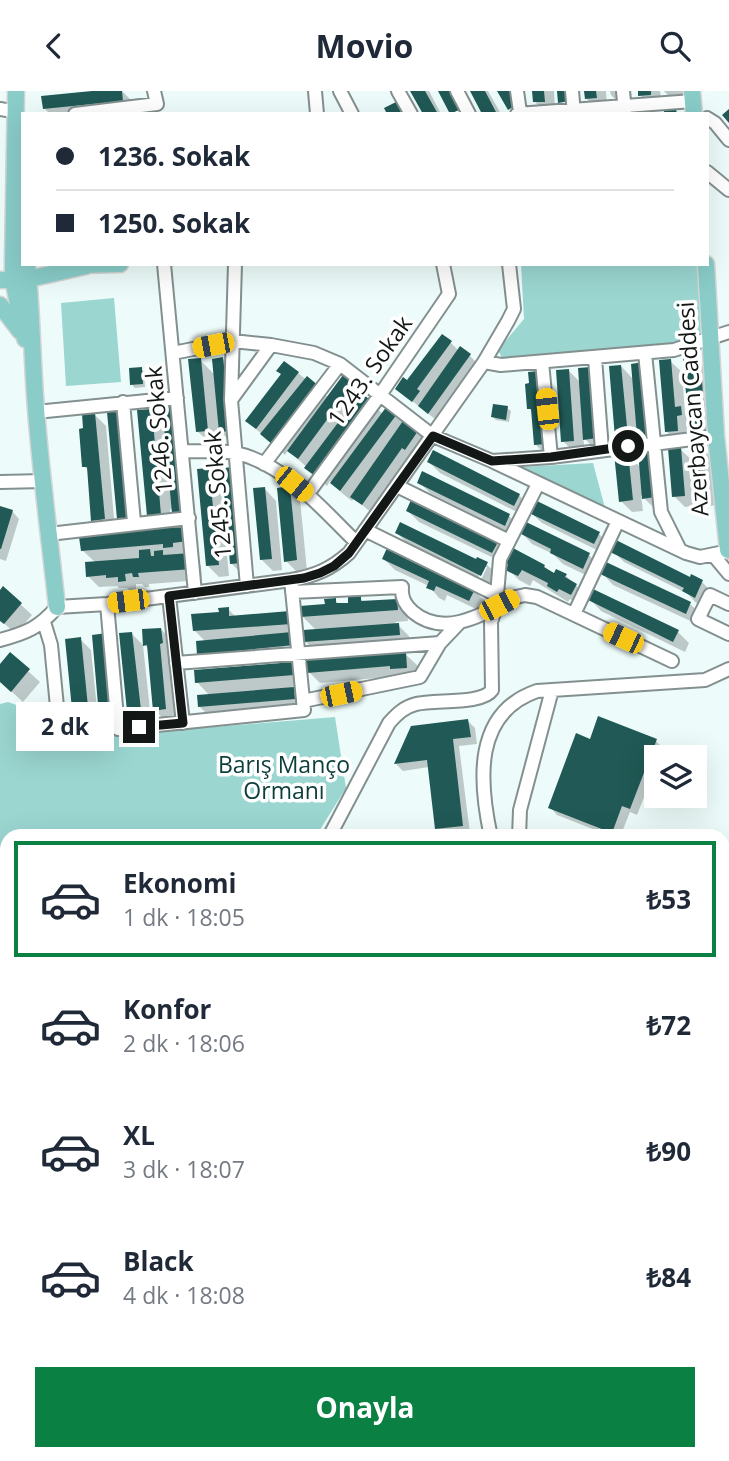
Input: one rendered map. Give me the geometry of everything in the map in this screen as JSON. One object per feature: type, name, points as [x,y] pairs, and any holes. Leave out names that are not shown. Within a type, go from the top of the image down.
[{"type":"main road","points":[[16,91],[15,270],[24,338]]},
{"type":"main road","points":[[14,116],[21,185]]},
{"type":"main road","points":[[15,270],[86,266]]},
{"type":"main road","name":"Azerbaycan Caddesi","points":[[706,266],[724,552]]},
{"type":"main road","points":[[15,270],[33,333],[36,412],[57,607]]},
{"type":"main road","points":[[0,305],[32,354]]},
{"type":"street","points":[[102,112],[157,104],[154,91]]},
{"type":"street","points":[[315,91],[317,112]]},
{"type":"street","points":[[340,91],[351,112]]},
{"type":"street","points":[[398,91],[410,112]]},
{"type":"street","points":[[457,91],[468,112]]},
{"type":"street","points":[[517,91],[520,112]]},
{"type":"street","points":[[572,91],[574,111]]},
{"type":"street","points":[[623,91],[624,110]]},
{"type":"street","points":[[547,112],[624,110],[693,102]]},
{"type":"street","points":[[709,119],[729,140]]},
{"type":"street","points":[[709,174],[729,190]]},
{"type":"street","name":"1246. Sokak","points":[[164,266],[195,593]]},
{"type":"street","name":"1245. Sokak","points":[[235,266],[231,400],[247,586]]},
{"type":"street","name":"1243. Sokak","points":[[307,495],[449,294],[443,266]]},
{"type":"street","points":[[292,586],[334,566],[349,553],[484,362],[514,309],[509,266]]},
{"type":"street","points":[[484,362],[501,365],[674,350],[729,332]]},
{"type":"street","points":[[173,353],[233,341],[314,353],[340,364],[433,436],[680,550],[700,557],[724,552],[729,574]]},
{"type":"street","name":"1245. Sokak","points":[[231,400],[271,345]]},
{"type":"street","points":[[645,353],[661,512],[680,550]]},
{"type":"street","points":[[595,358],[602,450]]},
{"type":"street","points":[[542,362],[551,457]]},
{"type":"street","points":[[264,464],[340,364]]},
{"type":"street","points":[[36,412],[177,398]]},
{"type":"street","points":[[123,402],[134,522]]},
{"type":"street","points":[[492,461],[551,457],[716,436]]},
{"type":"street","points":[[182,451],[234,453],[264,464],[307,495],[356,542]]},
{"type":"street","points":[[0,482],[44,481]]},
{"type":"street","points":[[334,829],[389,723],[401,711],[418,703],[488,695],[492,690],[491,622],[497,601],[500,558],[538,484]]},
{"type":"street","points":[[397,486],[509,541]]},
{"type":"street","points":[[49,534],[189,517]]},
{"type":"street","points":[[574,614],[618,521]]},
{"type":"street","points":[[365,530],[497,601]]},
{"type":"street","points":[[0,640],[35,628],[57,607],[107,604],[247,586],[402,587],[404,602],[418,616],[436,624],[460,622]]},
{"type":"street","points":[[107,604],[118,729],[183,723],[304,711],[292,586]]},
{"type":"street","points":[[303,701],[420,677],[440,643],[460,622],[497,601],[525,595],[537,597],[673,661]]},
{"type":"street","points":[[729,604],[710,595],[698,619],[729,634]]},
{"type":"street","points":[[169,596],[183,723]]},
{"type":"street","points":[[44,622],[51,645],[58,717]]},
{"type":"street","points":[[176,663],[440,643]]},
{"type":"street","points":[[490,829],[483,764],[488,741],[505,710],[520,697],[552,689],[705,680],[729,669]]},
{"type":"street","points":[[519,829],[520,810],[552,689]]},
{"type":"street","points":[[488,695],[505,710]]},
{"type":"green space","points":[[521,266],[699,266],[704,331],[673,343],[503,360],[498,350],[524,319]]},
{"type":"green space","points":[[114,298],[121,382],[66,386],[61,303]]},
{"type":"green space","points":[[593,463],[605,508],[519,469],[522,467]]},
{"type":"green space","name":"Barış Manço Ormanı","points":[[8,702],[90,732],[115,735],[335,717],[346,788],[320,829],[0,829],[0,704]]},
{"type":"building","points":[[122,91],[123,101],[43,109],[41,96]]},
{"type":"building","points":[[410,91],[425,91],[437,112],[422,112]]},
{"type":"building","points":[[438,91],[452,91],[461,109],[449,112]]},
{"type":"building","points":[[470,91],[485,91],[496,112],[481,112]]},
{"type":"building","points":[[497,91],[511,91],[518,104],[508,110]]},
{"type":"building","points":[[532,91],[544,91],[545,102],[533,102]]},
{"type":"building","points":[[557,91],[569,91],[570,101],[558,103]]},
{"type":"building","points":[[584,91],[596,91],[597,98],[585,99]]},
{"type":"building","points":[[638,91],[651,91],[651,95],[638,96]]},
{"type":"building","points":[[396,102],[401,112],[386,112],[384,108]]},
{"type":"building","points":[[676,109],[677,112],[664,112]]},
{"type":"building","points":[[729,109],[729,123],[722,115]]},
{"type":"building","points":[[442,334],[452,341],[417,389],[420,391],[412,402],[395,389],[403,377],[407,380]]},
{"type":"building","points":[[460,346],[471,354],[428,414],[418,406]]},
{"type":"building","points":[[696,356],[698,381],[702,381],[703,395],[700,395],[703,429],[689,430],[683,357]]},
{"type":"building","points":[[223,357],[231,431],[219,432],[212,359]]},
{"type":"building","points":[[201,358],[208,431],[196,432],[188,359]]},
{"type":"building","points":[[671,359],[675,407],[681,406],[682,415],[677,416],[678,431],[665,432],[659,360]]},
{"type":"building","points":[[284,361],[299,372],[256,429],[245,421],[281,374],[276,371]]},
{"type":"building","points":[[643,362],[649,436],[637,436],[631,364]]},
{"type":"building","points":[[621,365],[628,437],[615,438],[609,366]]},
{"type":"building","points":[[142,367],[143,384],[130,385],[129,368]]},
{"type":"building","points":[[591,367],[597,438],[583,440],[578,368]]},
{"type":"building","points":[[569,369],[574,441],[561,442],[556,370]]},
{"type":"building","points":[[540,371],[547,444],[534,445],[531,409],[527,409],[525,384],[529,383],[528,372]]},
{"type":"building","points":[[343,375],[354,383],[298,459],[287,451]]},
{"type":"building","points":[[307,376],[320,387],[273,445],[260,434]]},
{"type":"building","points":[[361,392],[371,401],[315,476],[304,468]]},
{"type":"building","points":[[493,404],[508,406],[506,420],[491,417]]},
{"type":"building","points":[[175,405],[185,511],[172,513],[162,406]]},
{"type":"building","points":[[387,406],[397,414],[340,491],[330,483]]},
{"type":"building","points":[[152,409],[161,515],[147,516],[137,410]]},
{"type":"building","points":[[121,410],[131,517],[117,519],[107,412]]},
{"type":"building","points":[[95,413],[105,519],[91,521],[87,467],[82,467],[79,429],[83,428],[82,414]]},
{"type":"building","points":[[405,418],[420,428],[405,450],[402,448],[362,505],[350,497]]},
{"type":"building","points":[[681,447],[685,496],[672,497],[668,448]]},
{"type":"building","points":[[704,447],[708,495],[695,496],[691,448]]},
{"type":"building","points":[[433,450],[520,494],[514,506],[427,462]]},
{"type":"building","points":[[651,450],[655,497],[642,499],[638,451]]},
{"type":"building","points":[[628,452],[633,500],[619,502],[614,453]]},
{"type":"building","points":[[234,467],[242,563],[230,564],[222,468]]},
{"type":"building","points":[[209,468],[219,565],[206,566],[197,469]]},
{"type":"building","points":[[422,471],[510,514],[505,526],[417,483]]},
{"type":"building","points":[[290,486],[297,560],[284,562],[277,488]]},
{"type":"building","points":[[265,487],[272,559],[260,560],[253,488]]},
{"type":"building","points":[[411,500],[498,542],[492,553],[406,511]]},
{"type":"building","points":[[535,500],[600,532],[594,544],[529,513]]},
{"type":"building","points":[[0,506],[13,510],[1,549],[0,549]]},
{"type":"building","points":[[524,521],[590,553],[583,569],[550,553],[551,549],[519,533]]},
{"type":"building","points":[[400,522],[476,559],[477,557],[488,562],[481,576],[395,533]]},
{"type":"building","points":[[186,526],[187,541],[173,543],[173,547],[163,548],[163,544],[81,551],[79,537]]},
{"type":"building","points":[[616,540],[690,577],[691,574],[703,580],[695,598],[682,591],[684,588],[610,552]]},
{"type":"building","points":[[387,548],[475,589],[469,601],[436,586],[434,591],[426,588],[429,581],[382,559]]},
{"type":"building","points":[[513,548],[545,565],[544,567],[554,573],[556,569],[567,574],[565,577],[577,584],[571,595],[559,589],[557,592],[547,586],[548,583],[522,570],[518,576],[505,570]]},
{"type":"building","points":[[150,549],[151,556],[154,556],[154,551],[163,550],[163,555],[191,553],[192,569],[138,573],[139,577],[133,577],[132,573],[125,574],[126,581],[118,582],[118,577],[106,578],[106,575],[86,577],[85,562],[139,558],[139,550]]},
{"type":"building","points":[[606,562],[691,602],[686,614],[600,574]]},
{"type":"building","points":[[3,586],[22,603],[4,624],[0,621],[0,590]]},
{"type":"building","points":[[593,589],[679,630],[673,642],[588,600]]},
{"type":"building","points":[[361,596],[361,601],[397,599],[398,610],[300,617],[300,606],[325,604],[324,599],[336,598],[336,603],[348,603],[348,597]]},
{"type":"building","points":[[229,607],[229,616],[290,611],[291,624],[193,631],[191,614],[219,612],[218,608]]},
{"type":"building","points":[[399,623],[400,635],[303,642],[303,630]]},
{"type":"building","points":[[161,628],[166,709],[153,711],[147,645],[143,646],[142,629]]},
{"type":"building","points":[[132,632],[141,710],[127,711],[119,633]]},
{"type":"building","points":[[292,632],[294,645],[197,655],[196,641]]},
{"type":"building","points":[[107,633],[114,714],[99,716],[92,635]]},
{"type":"building","points":[[81,637],[89,717],[73,719],[65,639]]},
{"type":"building","points":[[10,652],[30,669],[11,692],[0,682],[0,664]]},
{"type":"building","points":[[406,652],[407,668],[390,669],[390,666],[307,673],[306,660]]},
{"type":"building","points":[[293,662],[294,675],[195,683],[194,670]]},
{"type":"building","points":[[294,687],[295,699],[198,707],[197,695]]},
{"type":"building","points":[[598,716],[657,739],[655,745],[644,745],[644,773],[630,809],[622,806],[613,829],[602,829],[548,808],[576,733],[590,739]]},
{"type":"building","points":[[468,719],[471,737],[453,739],[463,826],[435,829],[427,760],[394,764],[411,726]]},
{"type":"route","points":[[139,727],[183,723],[169,596],[291,580],[320,573],[334,566],[349,553],[433,436],[492,461],[551,457],[628,446]]}]
